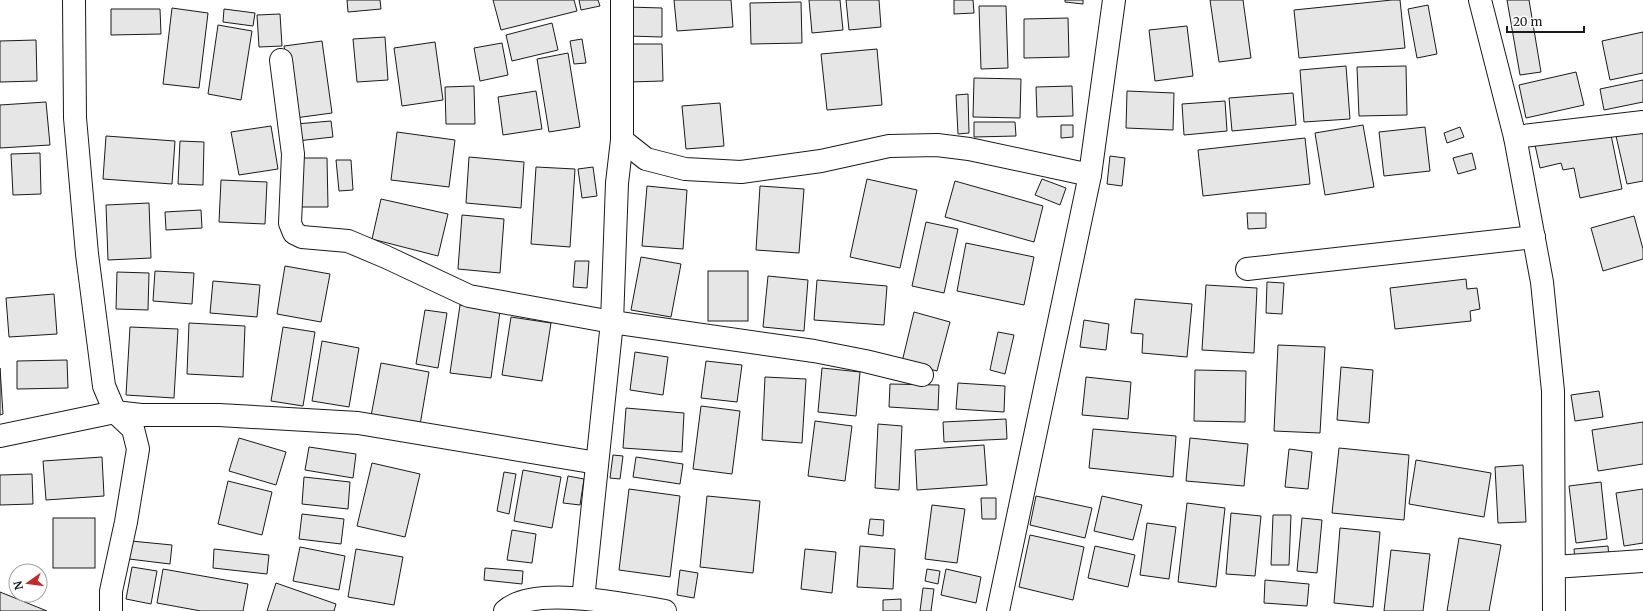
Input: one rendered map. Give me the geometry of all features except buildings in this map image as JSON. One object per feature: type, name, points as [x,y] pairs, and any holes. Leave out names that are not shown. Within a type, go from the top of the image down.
[{"type":"street","points":[[74,0],[75,118],[88,254],[104,386],[114,412],[133,429],[138,449],[126,522],[111,591],[111,611]]},
{"type":"street","points":[[585,598],[584,590],[612,322],[617,183],[622,140],[622,0]]},
{"type":"street","points":[[998,611],[1090,175],[1114,0]]},
{"type":"street","points":[[1480,0],[1515,137],[1542,282],[1554,391],[1554,611]]},
{"type":"street","points":[[281,60],[292,154],[289,205],[290,223],[294,233],[302,237],[348,242],[386,257],[470,296],[612,322],[814,351],[865,361],[922,375]]},
{"type":"street","points":[[1515,137],[1643,122]]},
{"type":"street","points":[[622,140],[646,159],[685,169],[741,172],[821,161],[889,146],[937,145],[969,149],[1090,175]]},
{"type":"street","points":[[1247,269],[1534,237]]},
{"type":"street","points":[[0,436],[114,412],[141,415],[219,415],[358,423],[597,463]]},
{"type":"street","points":[[1554,567],[1643,561]]},
{"type":"street","points":[[505,611],[526,602],[556,598],[585,598],[665,611]]}]
